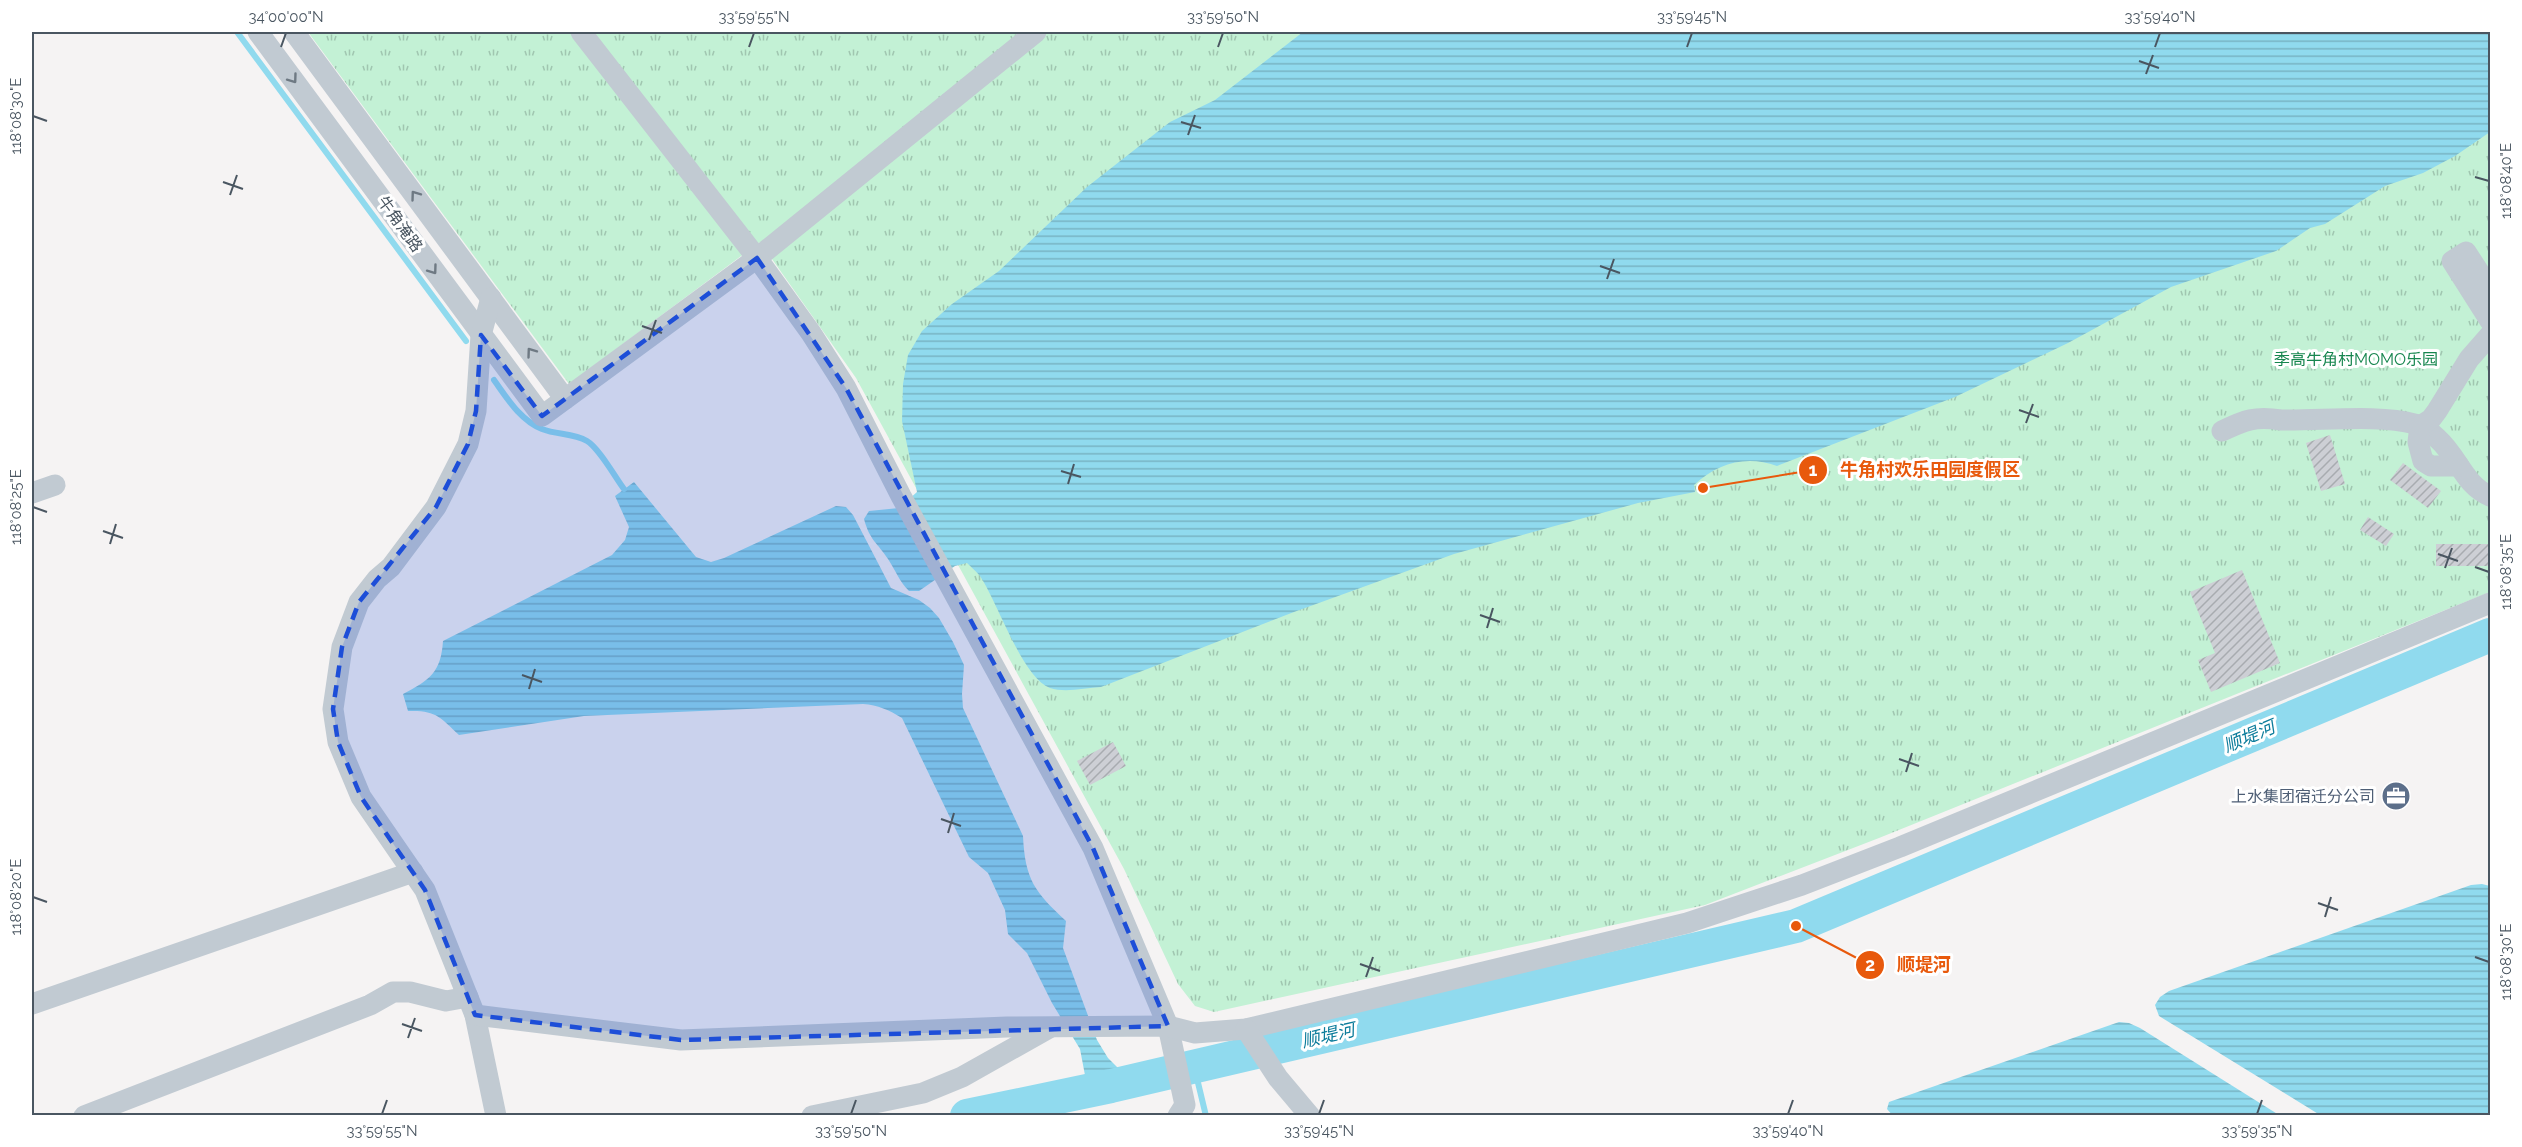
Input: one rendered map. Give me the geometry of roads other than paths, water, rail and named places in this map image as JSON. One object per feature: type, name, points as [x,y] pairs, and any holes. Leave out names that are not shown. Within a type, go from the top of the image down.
[{"type":"street","name":"牛角淹路","points":[[258,32],[542,416],[566,399],[294,32]]},
{"type":"street","points":[[581,32],[757,258],[811,333],[846,387],[901,496],[1093,848],[1170,1035],[1181,1110]]},
{"type":"street","points":[[566,399],[757,258],[1036,32]]},
{"type":"street","points":[[2481,288],[2490,321]]},
{"type":"street","points":[[491,298],[481,335],[476,411],[468,444],[436,507],[391,567],[376,579],[359,602],[342,647],[333,709],[338,742],[361,797],[424,890],[472,1006],[496,1116]]},
{"type":"street","points":[[2420,426],[2437,411],[2469,359],[2490,335]]},
{"type":"street","points":[[2222,431],[2248,418],[2263,417],[2289,420],[2394,421],[2420,426],[2440,441],[2474,487],[2490,496]]},
{"type":"street","points":[[32,493],[55,484]]},
{"type":"street","points":[[84,1116],[370,1005],[393,992],[410,992],[472,1006],[681,1040],[1053,1027],[1170,1035],[1247,1030],[1687,923],[1802,885],[2490,603]]},
{"type":"street","points":[[32,1004],[413,872]]},
{"type":"street","points":[[812,1116],[923,1093],[962,1077],[1053,1027]]},
{"type":"street","points":[[1247,1030],[1278,1078],[1310,1116]]},
{"type":"water","points":[[1303,32],[2490,32],[2490,132],[2455,156],[2423,173],[2385,186],[2325,224],[2310,228],[2276,251],[2171,287],[2068,343],[1955,397],[1777,466],[1743,461],[1723,466],[1694,485],[1695,492],[1638,503],[1454,554],[1294,612],[1101,687],[1069,690],[1050,688],[1030,670],[1020,655],[987,588],[980,576],[967,563],[955,566],[919,591],[909,591],[869,532],[864,519],[869,511],[899,508],[917,492],[902,421],[903,384],[908,355],[922,331],[952,304],[999,271],[1087,187],[1170,122],[1215,100]]},
{"type":"water","points":[[634,482],[696,557],[711,562],[836,506],[846,507],[853,515],[891,588],[919,600],[939,618],[964,665],[963,708],[1023,836],[1029,875],[1046,902],[1066,921],[1063,948],[1097,1040],[1108,1058],[1131,1081],[1088,1091],[1080,1049],[1052,1003],[1027,953],[1008,934],[1005,910],[988,873],[969,857],[902,718],[893,713],[863,704],[584,716],[459,735],[431,713],[408,711],[403,694],[427,679],[437,668],[443,641],[612,555],[625,540],[629,527],[615,496]]},
{"type":"water","points":[[2471,885],[2490,886],[2490,1115],[2320,1115],[2159,1016],[2155,1005],[2160,997],[2169,991]]},
{"type":"water","points":[[2119,1022],[2140,1028],[2279,1115],[1893,1116],[1887,1109],[1889,1102]]},
{"type":"waterway","points":[[237,32],[466,341]]},
{"type":"waterway","points":[[494,380],[515,408],[534,425],[548,431],[582,438],[592,445],[624,489]]},
{"type":"waterway","name":"顺堤河","points":[[967,1116],[1111,1086],[1796,926],[2490,635]]},
{"type":"waterway","points":[[1194,1066],[1206,1116]]},
{"type":"place","name":"牛角村欢乐田园度假区","points":[[1703,488]]},
{"type":"place","name":"上水集团宿迁分公司","points":[[2396,796]]},
{"type":"place","name":"顺堤河","points":[[1796,926]]},
{"type":"park label","name":"季高牛角村MOMO乐园","points":[[2356,359]]}]
